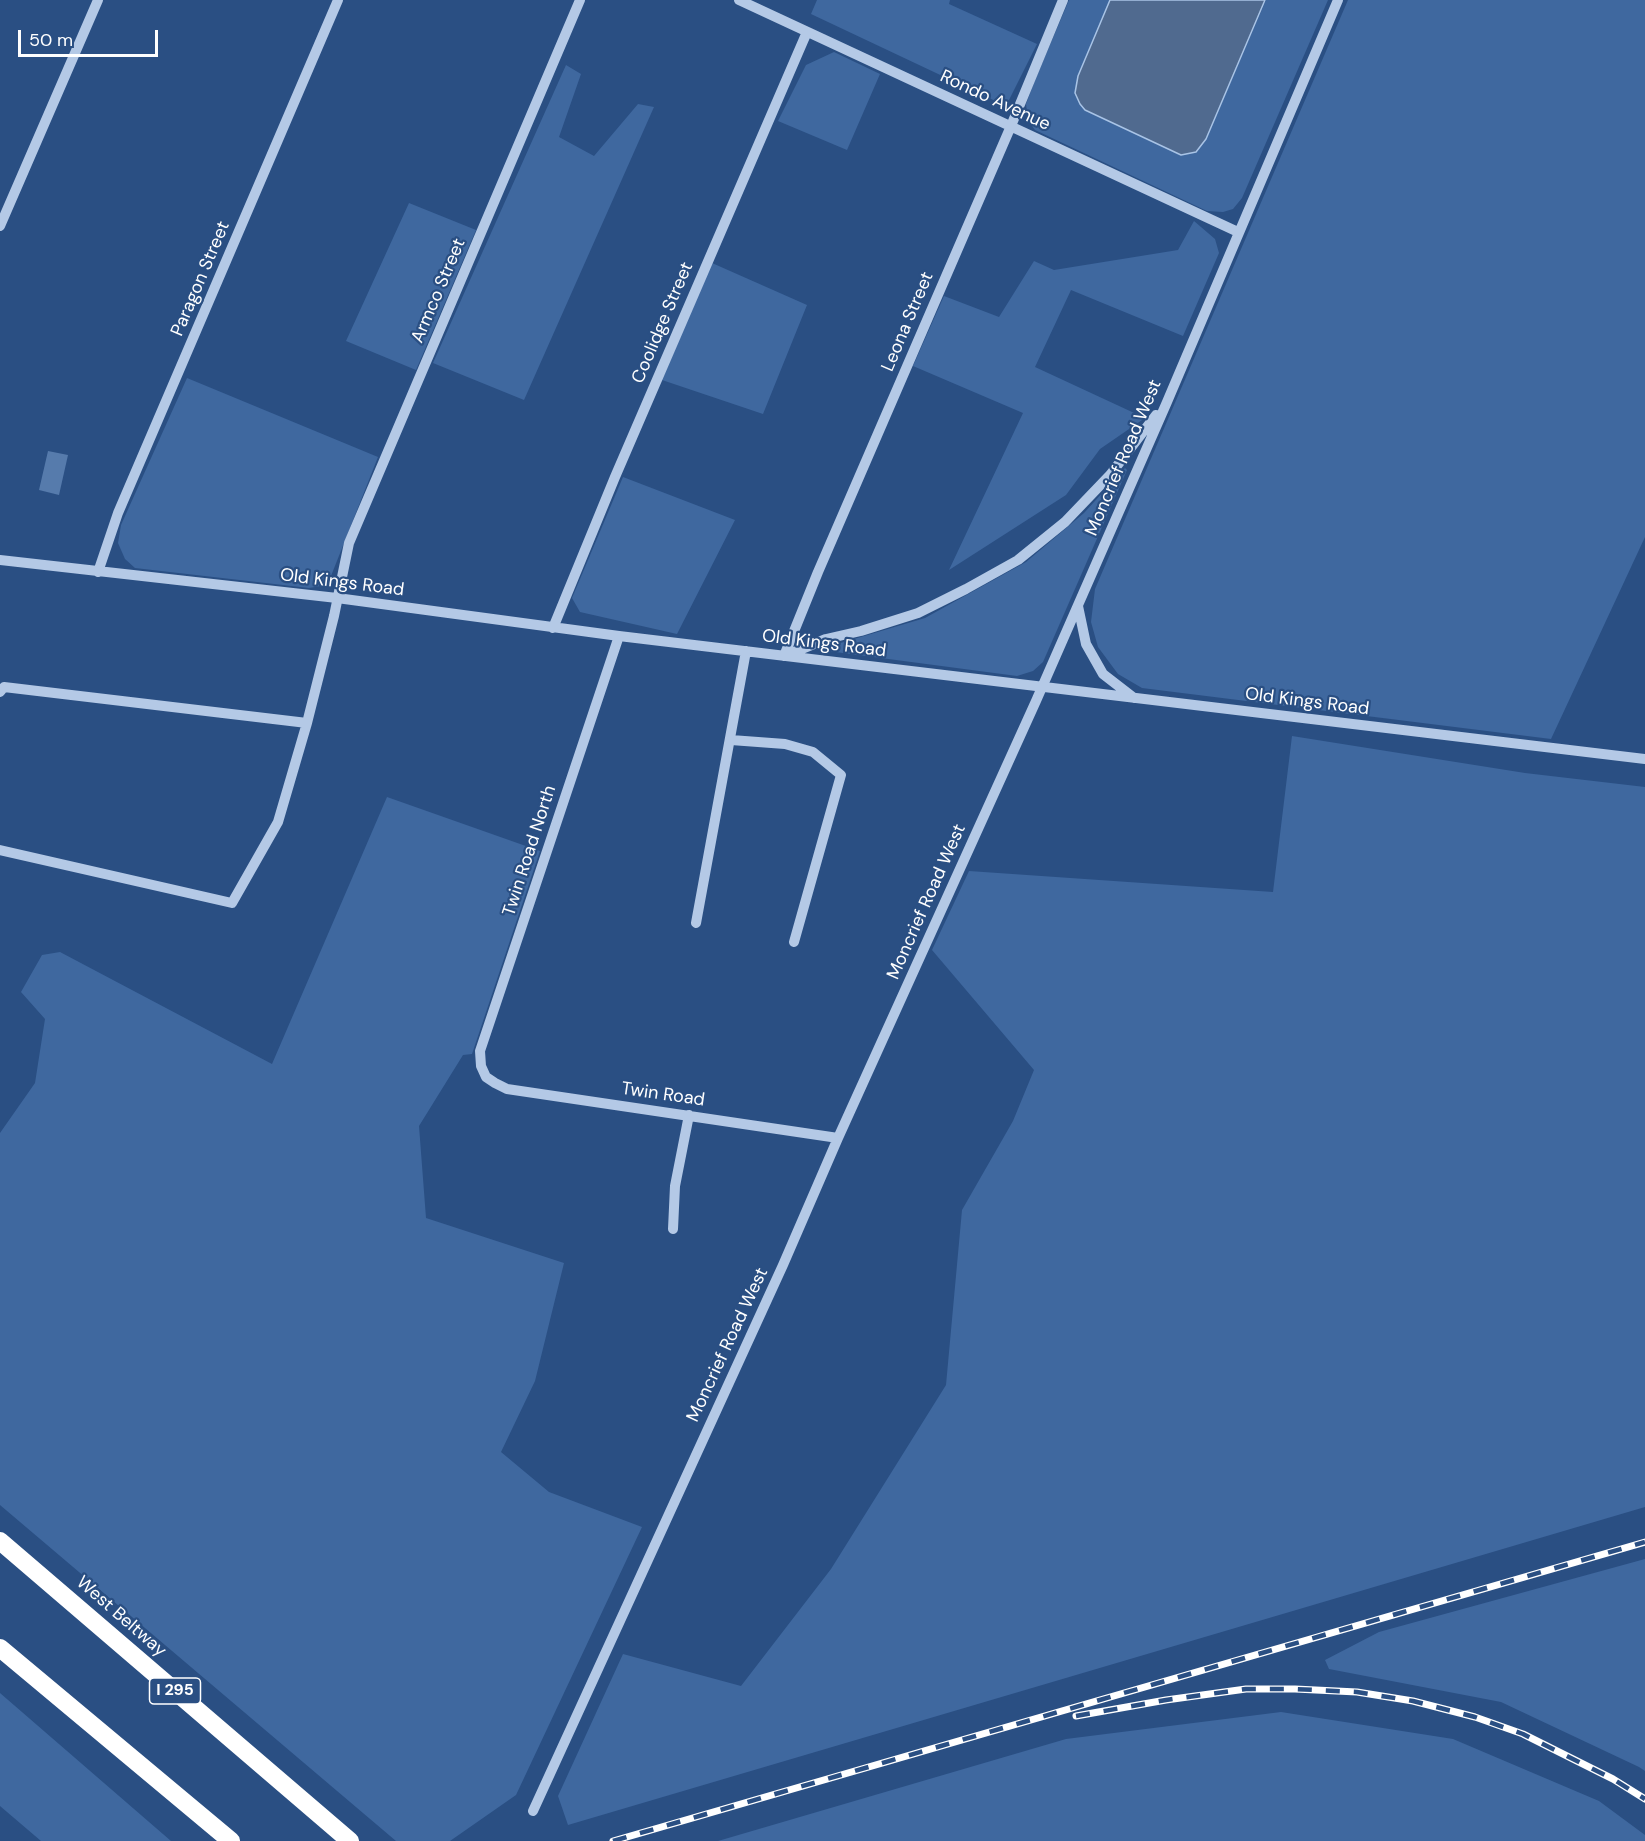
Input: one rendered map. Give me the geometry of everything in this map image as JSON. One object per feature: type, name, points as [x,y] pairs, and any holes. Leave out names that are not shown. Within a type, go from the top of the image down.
[{"type":"highway","name":"West Beltway","points":[[0,1541],[350,1841]]},
{"type":"highway","points":[[0,1648],[231,1841]]},
{"type":"street","points":[[0,226],[98,0]]},
{"type":"street","name":"Paragon Street","points":[[98,572],[118,513],[338,0]]},
{"type":"street","name":"Armco Street","points":[[0,850],[232,903],[278,822],[307,723],[334,616],[349,543],[580,0]]},
{"type":"street","name":"Rondo Avenue","points":[[739,0],[1238,232]]},
{"type":"street","name":"Leona Street","points":[[784,656],[1063,0]]},
{"type":"street","name":"Moncrief Road West","points":[[533,1811],[783,1264],[1042,687],[1167,402],[1338,0]]},
{"type":"street","name":"Coolidge Street","points":[[553,628],[615,477],[807,32]]},
{"type":"street","points":[[784,656],[826,639],[861,631],[918,613],[1018,560],[1065,522],[1110,475],[1167,402]]},
{"type":"street","name":"Old Kings Road","points":[[0,560],[337,598],[553,628],[1645,759]]},
{"type":"street","points":[[1077,606],[1086,644],[1103,674],[1134,698]]},
{"type":"street","name":"Twin Road North","points":[[486,1077],[481,1066],[480,1051],[619,636]]},
{"type":"street","points":[[696,923],[746,651]]},
{"type":"street","points":[[0,692],[4,687],[307,723]]},
{"type":"street","points":[[731,740],[785,744],[813,752],[841,775],[794,942]]},
{"type":"street","name":"Twin Road","points":[[486,1077],[507,1089],[838,1138]]},
{"type":"street","points":[[673,1229],[676,1176],[689,1115]]},
{"type":"shaded area","points":[[817,0],[950,0],[949,4],[1037,44],[1006,106],[811,14]]},
{"type":"shaded area","points":[[1069,0],[1110,0],[1078,76],[1080,104],[1085,110],[1181,154],[1196,152],[1206,139],[1266,0],[1328,0],[1242,198],[1233,209],[1223,212],[1207,211],[1035,130],[1028,121],[1026,104]]},
{"type":"shaded area","points":[[1110,0],[1265,0],[1206,139],[1196,152],[1181,155],[1085,110],[1080,104],[1075,93],[1078,76]]},
{"type":"shaded area","points":[[1348,0],[1645,0],[1645,537],[1551,739],[1142,688],[1118,674],[1098,647],[1091,622],[1095,589]]},
{"type":"shaded area","points":[[834,52],[880,74],[847,150],[778,121],[806,65]]},
{"type":"shaded area","points":[[566,65],[581,74],[559,137],[594,156],[638,104],[654,107],[524,400],[433,363]]},
{"type":"shaded area","points":[[409,203],[476,230],[416,370],[346,341]]},
{"type":"shaded area","points":[[1194,221],[1215,239],[1219,253],[1183,336],[1071,290],[1035,367],[1145,418],[1100,449],[1066,495],[949,570],[1023,413],[913,366],[944,296],[999,317],[1034,261],[1054,270],[1178,250]]},
{"type":"shaded area","points":[[712,263],[807,305],[763,414],[662,380]]},
{"type":"shaded area","points":[[187,378],[378,457],[331,576],[321,586],[309,588],[135,568],[125,559],[118,543],[121,525]]},
{"type":"shaded area","points":[[1125,468],[1127,470],[1043,662],[1033,671],[1017,676],[828,651],[827,647],[925,618],[1026,562],[1084,513]]},
{"type":"shaded area","points":[[623,477],[735,520],[677,634],[580,612],[572,598]]},
{"type":"shaded area","points":[[1292,736],[1525,773],[1645,787],[1645,1507],[568,1825],[558,1796],[623,1654],[741,1686],[831,1569],[946,1385],[962,1210],[1013,1121],[1034,1070],[932,950],[969,871],[1273,892]]},
{"type":"shaded area","points":[[387,797],[540,851],[472,1054],[463,1055],[419,1126],[426,1218],[564,1263],[535,1381],[501,1452],[549,1492],[642,1527],[516,1795],[450,1841],[396,1841],[0,1505],[0,1133],[35,1083],[45,1019],[21,992],[42,955],[60,952],[272,1064]]},
{"type":"shaded area","points":[[1645,1559],[1645,1771],[1501,1702],[1329,1669],[1325,1660],[1379,1632]]},
{"type":"shaded area","points":[[0,1693],[171,1841],[41,1841],[0,1806]]},
{"type":"shaded area","points":[[1281,1712],[1453,1739],[1599,1801],[1645,1835],[1645,1841],[718,1841],[1066,1739]]},
{"type":"building","points":[[48,451],[68,455],[59,495],[39,490]]},
{"type":"railway","points":[[613,1841],[1645,1542]]},
{"type":"railway","points":[[1076,1716],[1246,1689],[1357,1692],[1413,1701],[1475,1717],[1523,1734],[1613,1779],[1645,1799]]}]
